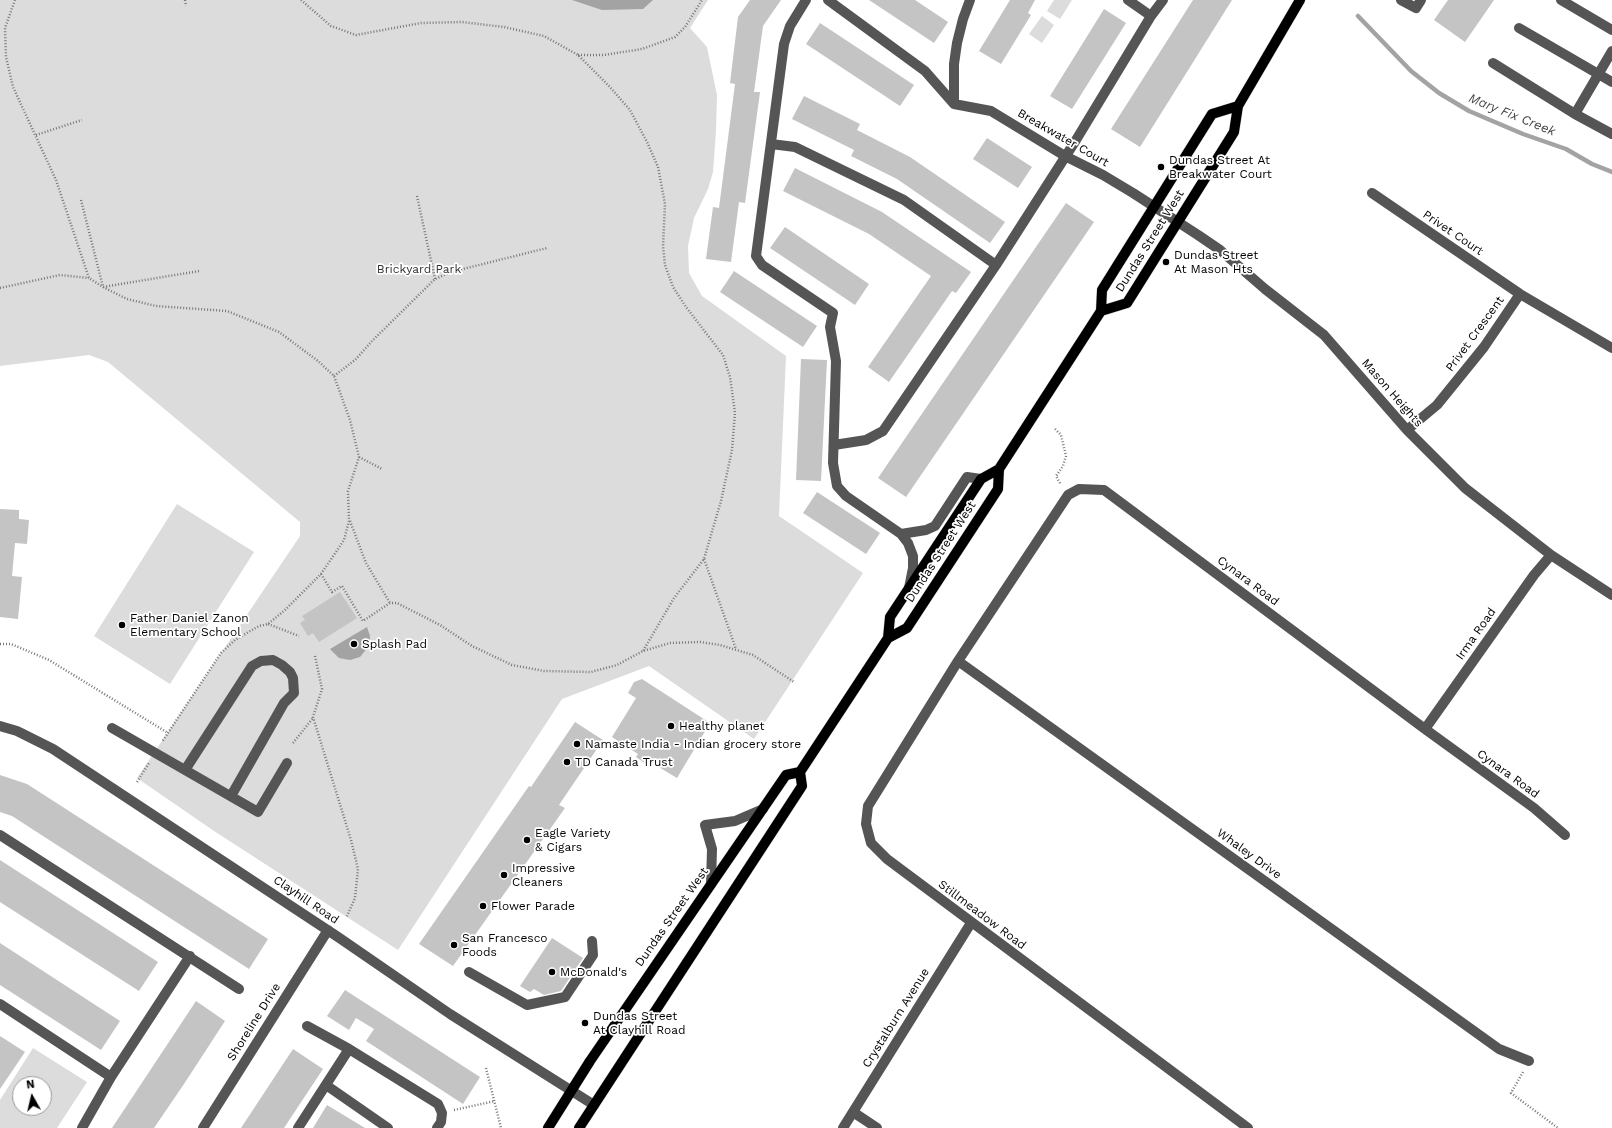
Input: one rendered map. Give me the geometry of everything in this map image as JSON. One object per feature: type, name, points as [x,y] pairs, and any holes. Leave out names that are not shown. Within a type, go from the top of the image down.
[{"type":"main road","name":"Dundas Street West","points":[[1101,311],[1127,303],[1234,132],[1238,106],[1300,0]]},
{"type":"main road","name":"Dundas Street West","points":[[579,1128],[802,786],[800,772],[888,638],[890,617],[980,479],[999,469],[1101,311],[1102,290],[1212,114],[1238,106]]},
{"type":"main road","name":"Dundas Street West","points":[[888,638],[907,628],[998,489],[999,469]]},
{"type":"main road","name":"Dundas Street West","points":[[548,1128],[571,1091],[786,775],[800,772]]},
{"type":"street","points":[[806,0],[790,26],[784,44],[756,256],[762,265],[833,313],[830,327],[836,361],[834,446],[832,463],[837,486],[846,496],[901,534],[908,543],[913,556],[913,568],[909,588]]},
{"type":"street","points":[[828,0],[925,71],[954,104]]},
{"type":"street","points":[[954,104],[954,64],[957,43],[963,19],[970,0]]},
{"type":"street","points":[[1128,0],[1150,16]]},
{"type":"street","points":[[834,446],[866,440],[884,431],[996,265],[1065,156],[1150,16],[1163,0]]},
{"type":"street","points":[[1401,0],[1416,8],[1421,0]]},
{"type":"street","points":[[1561,0],[1612,30]]},
{"type":"street","points":[[1519,28],[1612,82]]},
{"type":"street","points":[[1575,114],[1612,51]]},
{"type":"street","points":[[1493,63],[1575,114],[1612,134]]},
{"type":"street","name":"Breakwater Court","points":[[954,104],[991,111],[1065,156],[1103,175],[1154,207]]},
{"type":"street","points":[[771,144],[795,147],[904,200],[996,265]]},
{"type":"street","name":"Privet Court","points":[[1372,193],[1520,294]]},
{"type":"street","name":"Mason Heights","points":[[1154,207],[1220,250],[1265,289],[1324,335],[1407,430],[1465,488],[1551,555],[1612,595]]},
{"type":"street","name":"Privet Crescent","points":[[1407,430],[1437,405],[1484,347],[1520,294],[1612,348]]},
{"type":"street","points":[[901,534],[926,530],[935,526],[967,477],[980,479]]},
{"type":"street","name":"Cynara Road","points":[[1068,495],[1079,489],[1104,490],[1425,729],[1534,808],[1565,835]]},
{"type":"street","points":[[958,661],[1068,495]]},
{"type":"street","name":"Irma Road","points":[[1425,729],[1534,575],[1551,555]]},
{"type":"street","points":[[185,770],[252,666],[261,661],[273,660],[282,665],[290,672],[293,678],[294,693],[290,699],[284,703],[231,796]]},
{"type":"street","name":"Stillmeadow Road","points":[[958,661],[868,806],[866,824],[871,843],[887,859],[971,923],[1248,1128]]},
{"type":"street","name":"Whaley Drive","points":[[958,661],[1499,1050],[1529,1061]]},
{"type":"street","name":"Clayhill Road","points":[[0,726],[17,731],[53,749],[328,930],[450,1014],[594,1105]]},
{"type":"street","points":[[112,728],[258,812],[287,764]]},
{"type":"street","points":[[711,884],[712,849],[705,825],[734,821],[762,809]]},
{"type":"street","points":[[0,835],[239,989]]},
{"type":"street","name":"Crystalburn Avenue","points":[[843,1128],[971,923]]},
{"type":"street","name":"Shoreline Drive","points":[[203,1128],[328,930]]},
{"type":"street","points":[[469,972],[527,1005],[565,997],[593,955],[592,941]]},
{"type":"street","points":[[82,1128],[111,1077],[190,956]]},
{"type":"street","points":[[0,1004],[111,1077]]},
{"type":"street","points":[[307,1026],[349,1049],[438,1104],[442,1113],[441,1122],[437,1128]]},
{"type":"street","points":[[298,1128],[349,1049]]},
{"type":"street","points":[[326,1085],[388,1128]]},
{"type":"street","points":[[854,1112],[878,1128]]},
{"type":"path","points":[[15,0],[6,28],[6,57],[13,87],[56,180],[89,278]]},
{"type":"path","points":[[185,0],[186,6]]},
{"type":"path","points":[[301,0],[331,26],[356,34],[421,23],[462,22],[504,27],[544,36],[578,55],[609,86],[630,110],[647,142],[658,167],[665,204],[663,246],[665,266],[673,287],[686,307],[723,355],[730,377],[735,412],[732,450],[722,500],[704,559],[674,598],[643,651]]},
{"type":"path","points":[[578,55],[604,55],[642,49],[675,37],[685,28],[702,0]]},
{"type":"path","points":[[36,135],[82,120]]},
{"type":"path","points":[[417,196],[435,279]]},
{"type":"path","points":[[81,200],[103,287]]},
{"type":"path","points":[[334,376],[355,360],[373,340],[435,279],[451,272],[547,248]]},
{"type":"path","points":[[103,287],[199,271]]},
{"type":"path","points":[[0,288],[60,275],[89,278],[127,299],[156,306],[226,311],[279,332],[318,360],[334,376],[350,420],[359,457],[348,490],[350,521],[366,563],[390,603]]},
{"type":"path","points":[[1055,429],[1061,435],[1066,456],[1063,466],[1056,476],[1068,495]]},
{"type":"path","points":[[359,457],[382,469]]},
{"type":"path","points":[[137,782],[221,653],[235,640],[259,626],[268,624],[285,610],[321,574],[344,540],[350,521]]},
{"type":"path","points":[[704,559],[736,650]]},
{"type":"path","points":[[321,574],[332,592],[342,586],[363,621],[390,603],[397,603],[440,625],[472,646],[512,665],[544,671],[591,672],[617,665],[643,651],[670,643],[700,642],[753,655],[794,682]]},
{"type":"path","points":[[268,624],[299,636]]},
{"type":"path","points":[[0,644],[11,644],[49,660],[168,733]]},
{"type":"path","points":[[293,743],[313,717],[322,688],[314,656]]},
{"type":"path","points":[[313,717],[351,840],[358,869],[355,898],[346,918]]},
{"type":"path","points":[[1529,1061],[1511,1093],[1558,1128]]},
{"type":"path","points":[[486,1068],[501,1128]]},
{"type":"path","points":[[442,1113],[495,1101]]},
{"type":"green space","name":"Brickyard Park","points":[[0,0],[708,0],[690,28],[707,47],[717,95],[716,131],[713,172],[708,189],[694,218],[688,246],[689,273],[702,296],[786,356],[779,516],[863,573],[754,739],[649,666],[562,699],[398,950],[214,831],[137,778],[300,536],[300,522],[108,362],[89,355],[0,366]]},
{"type":"green space","points":[[1054,0],[1072,0],[1060,19],[1047,11]]},
{"type":"green space","points":[[1042,16],[1054,25],[1042,43],[1029,34]]},
{"type":"green space","points":[[177,504],[254,552],[170,684],[94,636]]},
{"type":"green space","points":[[33,1048],[87,1082],[57,1128],[0,1128],[0,1100],[12,1081],[12,1116],[52,1116],[52,1076],[15,1076]]},
{"type":"shaded area","points":[[572,0],[653,0],[643,9],[602,10]]},
{"type":"shaded area","name":"Splash Pad","points":[[367,627],[370,636],[369,646],[360,657],[350,660],[339,658],[330,649]]},
{"type":"building","points":[[750,0],[781,0],[763,26],[754,92],[760,92],[745,203],[739,202],[731,262],[706,259],[713,207],[719,208],[735,84],[730,83],[738,17]]},
{"type":"building","points":[[869,0],[915,0],[948,22],[934,43]]},
{"type":"building","points":[[1010,0],[1035,0],[1028,13],[1031,15],[1001,64],[979,51]]},
{"type":"building","points":[[1193,0],[1232,0],[1140,147],[1111,129]]},
{"type":"building","points":[[1448,0],[1494,0],[1465,42],[1434,20]]},
{"type":"building","points":[[1104,9],[1126,23],[1072,109],[1050,96]]},
{"type":"building","points":[[820,23],[914,85],[900,106],[806,44]]},
{"type":"building","points":[[804,96],[860,124],[857,130],[910,157],[1005,222],[990,243],[897,179],[851,156],[854,150],[792,119]]},
{"type":"building","points":[[987,138],[1032,167],[1018,188],[973,159]]},
{"type":"building","points":[[795,168],[882,212],[971,272],[956,293],[952,291],[889,382],[868,367],[931,276],[869,234],[783,191]]},
{"type":"building","points":[[1066,203],[1094,222],[906,497],[878,478]]},
{"type":"building","points":[[785,227],[869,284],[855,305],[770,248]]},
{"type":"building","points":[[734,271],[817,326],[803,347],[720,292]]},
{"type":"building","points":[[801,359],[827,360],[821,481],[796,480]]},
{"type":"building","points":[[817,492],[880,533],[866,554],[803,513]]},
{"type":"building","points":[[0,509],[19,510],[19,519],[29,520],[27,544],[15,543],[12,576],[22,577],[18,619],[0,617]]},
{"type":"building","points":[[340,592],[357,618],[319,642],[313,633],[308,636],[300,623],[305,620],[302,616]]},
{"type":"building","points":[[642,679],[710,723],[677,778],[652,763],[650,767],[636,757],[638,754],[612,737],[636,698],[628,693],[634,682]]},
{"type":"building","points":[[575,722],[603,740],[559,805],[565,808],[453,966],[419,944],[529,786],[531,787]]},
{"type":"building","points":[[0,775],[27,784],[268,939],[249,969],[12,816],[0,812]]},
{"type":"building","points":[[0,860],[158,962],[139,991],[0,902]]},
{"type":"building","name":"McDonald's","points":[[552,938],[583,958],[561,991],[544,995],[534,989],[530,992],[520,986]]},
{"type":"building","points":[[0,943],[120,1021],[101,1050],[0,985]]},
{"type":"building","points":[[345,990],[480,1077],[463,1104],[366,1041],[374,1029],[356,1018],[349,1030],[327,1016]]},
{"type":"building","points":[[196,1001],[225,1021],[184,1084],[154,1128],[112,1128]]},
{"type":"building","points":[[0,1036],[25,1052],[0,1089]]},
{"type":"building","points":[[293,1049],[323,1069],[284,1128],[241,1128]]},
{"type":"building","points":[[327,1105],[365,1128],[313,1128]]},
{"type":"waterway","name":"Mary Fix Creek","points":[[1358,16],[1411,71],[1439,93],[1469,111],[1523,134],[1566,149],[1592,164],[1612,172]]},
{"type":"place","name":"Dundas Street At Breakwater Court","points":[[1161,167]]},
{"type":"place","name":"Dundas Street At Mason Hts","points":[[1166,262]]},
{"type":"place","name":"Father Daniel Zanon Elementary School","points":[[122,625]]},
{"type":"place","name":"Splash Pad","points":[[354,644]]},
{"type":"place","name":"Healthy planet","points":[[671,726]]},
{"type":"place","name":"Namaste India - Indian grocery store","points":[[577,744]]},
{"type":"place","name":"TD Canada Trust","points":[[567,762]]},
{"type":"place","name":"Eagle Variety & Cigars","points":[[527,840]]},
{"type":"place","name":"Impressive Cleaners","points":[[504,875]]},
{"type":"place","name":"Flower Parade","points":[[483,906]]},
{"type":"place","name":"San Francesco Foods","points":[[454,945]]},
{"type":"place","name":"McDonald's","points":[[552,972]]},
{"type":"place","name":"Dundas Street At Clayhill Road","points":[[585,1023]]}]
